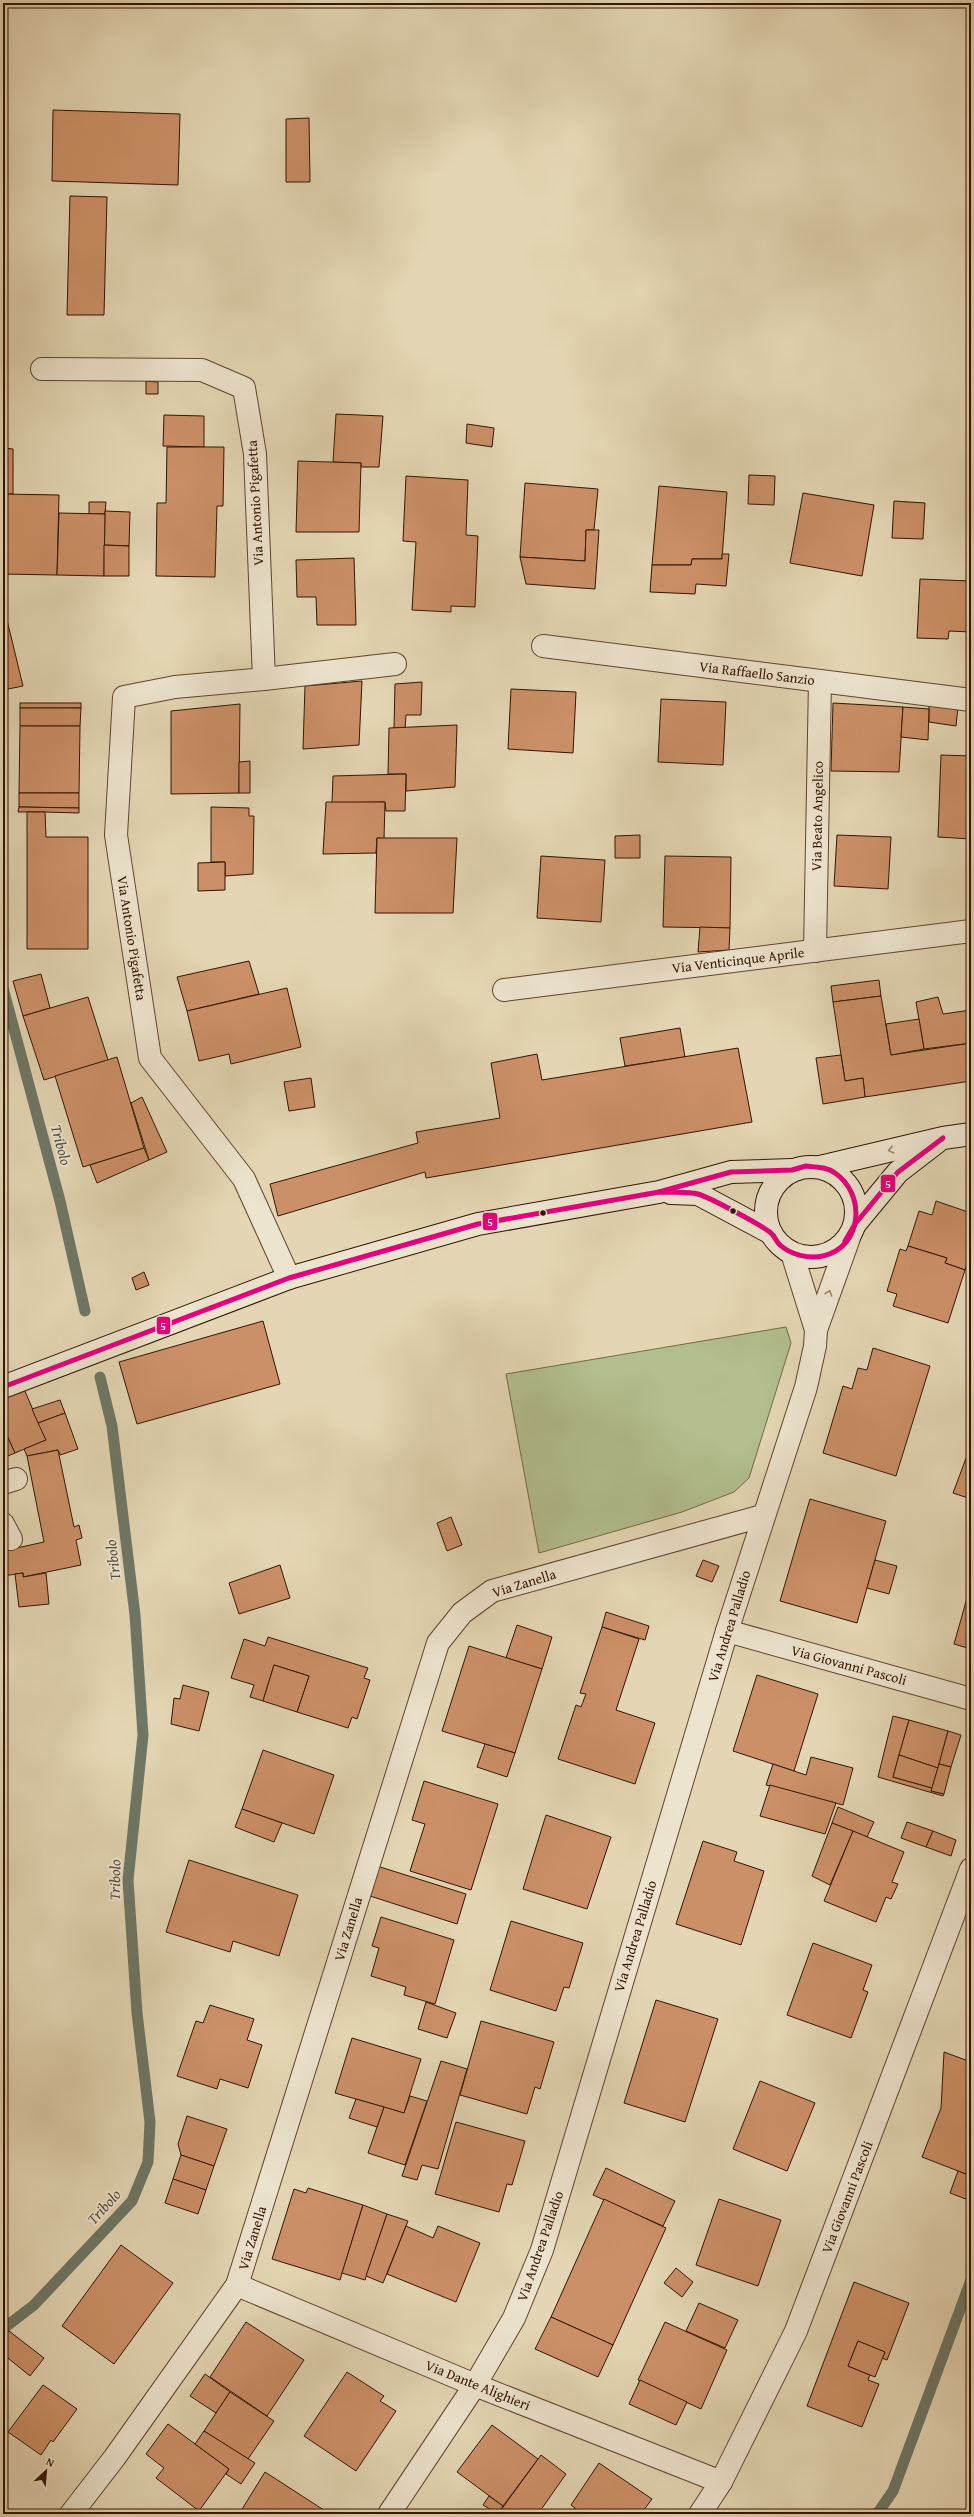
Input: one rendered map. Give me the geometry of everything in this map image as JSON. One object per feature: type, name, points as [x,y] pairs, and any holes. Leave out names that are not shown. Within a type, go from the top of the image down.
[{"type":"street","name":"Via Antonio Pigafetta","points":[[42,369],[202,370],[244,388],[255,454],[264,679]]},
{"type":"street","name":"Via Raffaello Sanzio","points":[[542,646],[971,700]]},
{"type":"street","name":"Via Antonio Pigafetta","points":[[289,1278],[244,1179],[150,1058],[116,835],[124,698],[175,687],[264,679],[395,664]]},
{"type":"street","name":"Via Beato Angelico","points":[[815,951],[820,681]]},
{"type":"street","name":"Via Venticinque Aprile","points":[[504,990],[971,931]]},
{"type":"street","points":[[820,1167],[943,1138],[971,1134]]},
{"type":"street","points":[[792,1170],[779,1179],[771,1191],[766,1204],[766,1219],[771,1233],[780,1245],[792,1253],[807,1257],[823,1256],[837,1250],[898,1172],[943,1138]]},
{"type":"street","points":[[3,1387],[108,1349],[289,1278],[478,1224],[659,1192],[730,1172],[792,1170],[806,1166],[820,1167],[834,1172],[845,1181],[853,1193],[857,1208],[852,1231]]},
{"type":"street","points":[[659,1192],[698,1194],[771,1233]]},
{"type":"street","name":"Via Andrea Palladio","points":[[390,2514],[475,2385],[514,2318],[542,2250],[762,1516],[806,1387],[815,1346],[816,1330],[852,1231]]},
{"type":"street","name":"Via Andrea Palladio","points":[[792,1253],[816,1330]]},
{"type":"street","name":"Via Zanella","points":[[71,2514],[115,2457],[237,2285],[438,1643],[462,1613],[492,1591],[762,1516]]},
{"type":"street","name":"Via Giovanni Pascoli","points":[[727,1631],[971,1699]]},
{"type":"street","name":"Via Giovanni Pascoli","points":[[700,2514],[721,2482],[796,2331],[971,1869]]},
{"type":"street","name":"Via Dante Alighieri","points":[[237,2285],[475,2385],[721,2482]]},
{"type":"green space","points":[[786,1327],[791,1343],[749,1478],[734,1492],[682,1512],[539,1553],[506,1374]]},
{"type":"building","points":[[53,110],[180,114],[178,185],[52,181]]},
{"type":"building","points":[[309,118],[310,182],[286,182],[286,119]]},
{"type":"building","points":[[70,196],[107,197],[104,315],[67,315]]},
{"type":"building","points":[[146,381],[158,382],[158,394],[146,394]]},
{"type":"building","points":[[336,414],[383,416],[379,467],[361,467],[361,463],[333,462]]},
{"type":"building","points":[[164,415],[204,416],[204,447],[163,446]]},
{"type":"building","points":[[467,424],[494,428],[492,447],[466,443]]},
{"type":"building","points":[[167,447],[224,447],[223,506],[217,506],[215,577],[156,576],[157,503],[166,503]]},
{"type":"building","points":[[3,448],[13,449],[13,494],[3,494]]},
{"type":"building","points":[[298,461],[361,463],[359,532],[296,532]]},
{"type":"building","points":[[749,475],[775,476],[774,505],[748,504]]},
{"type":"building","points":[[406,476],[468,480],[466,535],[478,536],[475,607],[451,606],[451,612],[412,610],[416,542],[403,541]]},
{"type":"building","points":[[525,483],[598,489],[594,530],[586,530],[585,561],[520,557]]},
{"type":"building","points":[[659,486],[727,492],[722,559],[692,559],[691,565],[652,565]]},
{"type":"building","points":[[803,493],[874,505],[862,576],[790,563]]},
{"type":"building","points":[[3,494],[59,495],[57,575],[3,574]]},
{"type":"building","points":[[894,501],[925,503],[923,539],[892,538]]},
{"type":"building","points":[[89,502],[106,502],[105,514],[89,514]]},
{"type":"building","points":[[105,511],[130,512],[129,546],[104,545]]},
{"type":"building","points":[[59,513],[105,514],[104,576],[57,575]]},
{"type":"building","points":[[586,530],[599,530],[595,589],[526,584],[520,557],[585,561]]},
{"type":"building","points":[[104,545],[129,546],[129,576],[104,576]]},
{"type":"building","points":[[722,554],[729,554],[726,586],[696,584],[695,594],[650,592],[652,565],[691,565],[692,559],[722,559]]},
{"type":"building","points":[[354,558],[356,625],[317,625],[316,597],[297,597],[296,560]]},
{"type":"building","points":[[920,579],[971,581],[971,632],[949,631],[948,639],[917,638]]},
{"type":"building","points":[[7,620],[23,686],[3,690],[3,621]]},
{"type":"building","points":[[362,681],[359,745],[303,749],[305,686]]},
{"type":"building","points":[[422,682],[421,715],[406,715],[405,728],[394,728],[395,684]]},
{"type":"building","points":[[511,689],[576,692],[573,753],[508,749]]},
{"type":"building","points":[[661,699],[726,702],[723,765],[658,762]]},
{"type":"building","points":[[20,703],[81,703],[81,708],[20,708]]},
{"type":"building","points":[[833,703],[903,707],[899,772],[831,771]]},
{"type":"building","points":[[929,703],[958,707],[956,726],[929,722]]},
{"type":"building","points":[[240,704],[239,793],[171,794],[171,711]]},
{"type":"building","points":[[903,707],[929,709],[928,740],[901,737]]},
{"type":"building","points":[[20,708],[81,708],[80,726],[20,726]]},
{"type":"building","points":[[457,725],[455,787],[406,791],[406,774],[388,774],[389,728]]},
{"type":"building","points":[[20,726],[80,726],[79,793],[19,793]]},
{"type":"building","points":[[941,755],[971,756],[971,839],[938,837]]},
{"type":"building","points":[[250,761],[250,793],[239,793],[239,762]]},
{"type":"building","points":[[406,774],[405,811],[386,811],[385,802],[332,803],[333,776]]},
{"type":"building","points":[[19,793],[79,793],[79,808],[19,807]]},
{"type":"building","points":[[326,802],[385,802],[384,839],[377,838],[376,853],[323,854]]},
{"type":"building","points":[[19,807],[79,808],[79,813],[18,812]]},
{"type":"building","points":[[211,807],[249,808],[249,816],[254,816],[253,874],[225,876],[225,862],[211,862]]},
{"type":"building","points":[[27,812],[45,812],[46,837],[88,837],[88,949],[27,949]]},
{"type":"building","points":[[640,835],[640,858],[615,858],[615,836]]},
{"type":"building","points":[[837,835],[891,837],[888,889],[834,886]]},
{"type":"building","points":[[377,838],[457,838],[453,913],[375,913]]},
{"type":"building","points":[[541,856],[605,860],[601,922],[537,918]]},
{"type":"building","points":[[665,856],[731,857],[730,928],[663,927]]},
{"type":"building","points":[[225,862],[225,890],[198,891],[198,863]]},
{"type":"building","points":[[700,927],[730,928],[729,950],[698,952]]},
{"type":"building","points":[[249,961],[259,994],[187,1011],[177,977]]},
{"type":"building","points":[[41,974],[50,1008],[23,1016],[13,981]]},
{"type":"building","points":[[879,980],[881,996],[833,1002],[831,986]]},
{"type":"building","points":[[287,988],[301,1047],[231,1064],[229,1054],[199,1061],[187,1011]]},
{"type":"building","points":[[881,996],[891,1055],[971,1043],[971,1081],[865,1097],[863,1078],[845,1081],[833,1002]]},
{"type":"building","points":[[88,997],[108,1060],[44,1080],[23,1016]]},
{"type":"building","points":[[938,997],[943,1014],[971,1010],[971,1043],[924,1049],[916,1002]]},
{"type":"building","points":[[919,1019],[924,1049],[891,1055],[886,1024]]},
{"type":"building","points":[[680,1028],[685,1057],[625,1066],[620,1038]]},
{"type":"building","points":[[738,1048],[752,1122],[426,1178],[425,1172],[278,1216],[270,1184],[418,1143],[416,1132],[500,1118],[491,1063],[537,1054],[542,1080]]},
{"type":"building","points":[[841,1055],[845,1081],[863,1078],[865,1097],[823,1104],[816,1058]]},
{"type":"building","points":[[117,1057],[144,1148],[83,1167],[55,1076]]},
{"type":"building","points":[[311,1078],[315,1107],[289,1111],[284,1082]]},
{"type":"building","points":[[142,1097],[167,1152],[149,1160],[131,1103]]},
{"type":"building","points":[[144,1148],[149,1160],[97,1183],[90,1165]]},
{"type":"building","points":[[936,1201],[971,1213],[971,1252],[965,1270],[945,1263],[947,1258],[908,1246],[919,1211],[932,1215]]},
{"type":"building","points":[[908,1246],[947,1258],[945,1263],[965,1270],[948,1323],[893,1306],[897,1294],[887,1291],[900,1249],[906,1251]]},
{"type":"building","points":[[144,1272],[149,1285],[136,1290],[132,1278]]},
{"type":"building","points":[[263,1321],[280,1384],[137,1424],[119,1362]]},
{"type":"building","points":[[873,1348],[930,1366],[896,1476],[823,1453],[843,1386],[852,1389],[858,1368],[867,1370]]},
{"type":"building","points":[[24,1389],[46,1440],[15,1453],[3,1427],[3,1397]]},
{"type":"building","points":[[60,1400],[65,1413],[38,1423],[32,1409]]},
{"type":"building","points":[[65,1413],[78,1449],[60,1455],[58,1450],[27,1456],[24,1449],[46,1440],[38,1423]]},
{"type":"building","points":[[3,1427],[15,1453],[3,1458]]},
{"type":"building","points":[[971,1445],[971,1499],[953,1493]]},
{"type":"building","points":[[58,1450],[74,1527],[79,1525],[82,1538],[76,1540],[81,1565],[23,1577],[23,1573],[3,1576],[3,1551],[44,1542],[27,1456]]},
{"type":"building","points":[[810,1499],[886,1521],[857,1623],[780,1601]]},
{"type":"building","points":[[451,1517],[462,1545],[447,1551],[437,1523]]},
{"type":"building","points":[[703,1560],[719,1566],[712,1582],[696,1576]]},
{"type":"building","points":[[875,1560],[897,1566],[889,1594],[867,1588]]},
{"type":"building","points":[[280,1565],[290,1598],[239,1614],[229,1583]]},
{"type":"building","points":[[23,1573],[23,1577],[46,1573],[49,1604],[19,1607],[15,1574]]},
{"type":"building","points":[[971,1584],[971,1649],[954,1644]]},
{"type":"building","points":[[606,1612],[649,1626],[645,1640],[602,1627]]},
{"type":"building","points":[[517,1625],[552,1637],[542,1669],[506,1658]]},
{"type":"building","points":[[602,1627],[639,1639],[616,1710],[655,1723],[635,1784],[558,1759],[576,1705],[581,1707],[586,1694],[580,1693]]},
{"type":"building","points":[[268,1637],[368,1668],[364,1678],[370,1680],[357,1719],[352,1717],[348,1728],[297,1712],[309,1676],[274,1665],[263,1701],[250,1697],[254,1685],[231,1678],[244,1639],[265,1646]]},
{"type":"building","points":[[469,1646],[542,1669],[515,1753],[442,1731]]},
{"type":"building","points":[[274,1665],[309,1676],[297,1712],[263,1701]]},
{"type":"building","points":[[757,1675],[818,1694],[794,1771],[733,1751]]},
{"type":"building","points":[[183,1685],[209,1692],[199,1731],[171,1724],[174,1698],[180,1699]]},
{"type":"building","points":[[893,1716],[909,1720],[893,1777],[932,1788],[931,1791],[944,1794],[943,1796],[878,1777]]},
{"type":"building","points":[[909,1720],[948,1731],[938,1768],[899,1755]]},
{"type":"building","points":[[948,1731],[961,1735],[951,1767],[939,1764]]},
{"type":"building","points":[[485,1744],[515,1753],[507,1777],[477,1767]]},
{"type":"building","points":[[263,1750],[334,1775],[314,1834],[242,1809]]},
{"type":"building","points":[[899,1755],[938,1768],[932,1788],[893,1777]]},
{"type":"building","points":[[811,1757],[853,1768],[843,1805],[766,1785],[773,1764],[806,1775]]},
{"type":"building","points":[[939,1764],[951,1767],[944,1794],[931,1791]]},
{"type":"building","points":[[424,1781],[498,1804],[471,1890],[410,1871],[425,1824],[412,1820]]},
{"type":"building","points":[[770,1785],[836,1803],[825,1834],[760,1816]]},
{"type":"building","points":[[838,1807],[874,1822],[867,1837],[832,1823]]},
{"type":"building","points":[[242,1809],[282,1823],[274,1842],[235,1827]]},
{"type":"building","points":[[546,1815],[611,1837],[587,1909],[523,1889]]},
{"type":"building","points":[[907,1822],[933,1831],[926,1847],[901,1838]]},
{"type":"building","points":[[832,1823],[853,1831],[830,1885],[812,1876]]},
{"type":"building","points":[[853,1831],[904,1852],[892,1882],[898,1884],[891,1899],[886,1897],[876,1922],[824,1901]]},
{"type":"building","points":[[933,1831],[956,1840],[951,1856],[926,1847]]},
{"type":"building","points":[[703,1841],[737,1852],[734,1861],[764,1871],[741,1945],[676,1924]]},
{"type":"building","points":[[189,1860],[298,1895],[279,1956],[233,1941],[230,1952],[166,1932]]},
{"type":"building","points":[[377,1866],[466,1894],[457,1924],[367,1895]]},
{"type":"building","points":[[381,1917],[454,1940],[435,2004],[404,1995],[406,1987],[371,1976],[379,1948],[372,1946]]},
{"type":"building","points":[[511,1921],[583,1943],[569,1988],[564,1987],[556,2011],[490,1990]]},
{"type":"building","points":[[813,1943],[872,1965],[863,1990],[868,1992],[851,2038],[787,2015]]},
{"type":"building","points":[[656,2000],[718,2019],[685,2122],[624,2103]]},
{"type":"building","points":[[426,2002],[456,2013],[447,2038],[418,2029]]},
{"type":"building","points":[[210,2005],[254,2019],[247,2040],[262,2045],[248,2088],[220,2079],[217,2089],[177,2076],[196,2021],[203,2023]]},
{"type":"building","points":[[481,2021],[554,2042],[540,2089],[535,2087],[527,2114],[460,2095]]},
{"type":"building","points":[[352,2038],[421,2059],[404,2113],[335,2093]]},
{"type":"building","points":[[944,2052],[971,2062],[971,2176],[922,2157],[941,2108]]},
{"type":"building","points":[[441,2061],[467,2069],[438,2169],[422,2165],[417,2180],[402,2176]]},
{"type":"building","points":[[760,2081],[815,2103],[787,2171],[733,2149]]},
{"type":"building","points":[[410,2096],[427,2101],[405,2165],[368,2153],[384,2107],[404,2113]]},
{"type":"building","points":[[356,2099],[384,2107],[377,2127],[349,2118]]},
{"type":"building","points":[[187,2116],[227,2129],[214,2166],[181,2155],[178,2144]]},
{"type":"building","points":[[456,2122],[525,2141],[512,2185],[507,2184],[499,2212],[435,2194]]},
{"type":"building","points":[[181,2155],[214,2166],[206,2190],[173,2179]]},
{"type":"building","points":[[606,2168],[675,2201],[663,2226],[593,2195]]},
{"type":"building","points":[[958,2171],[971,2176],[971,2201],[950,2193]]},
{"type":"building","points":[[173,2179],[206,2190],[198,2214],[165,2203]]},
{"type":"building","points":[[308,2188],[363,2205],[340,2280],[272,2259],[294,2189],[306,2193]]},
{"type":"building","points":[[604,2199],[666,2228],[613,2345],[551,2317]]},
{"type":"building","points":[[719,2199],[781,2220],[758,2286],[696,2265]]},
{"type":"building","points":[[363,2205],[387,2214],[365,2280],[342,2273]]},
{"type":"building","points":[[387,2214],[408,2221],[383,2283],[366,2276]]},
{"type":"building","points":[[406,2226],[433,2238],[438,2226],[480,2243],[456,2302],[387,2274]]},
{"type":"building","points":[[121,2245],[173,2283],[114,2364],[62,2326]]},
{"type":"building","points":[[676,2268],[693,2282],[682,2297],[664,2283]]},
{"type":"building","points":[[854,2282],[909,2303],[887,2360],[882,2358],[885,2352],[858,2341],[848,2366],[870,2375],[868,2380],[879,2384],[862,2427],[807,2406]]},
{"type":"building","points":[[699,2303],[738,2320],[725,2348],[686,2331]]},
{"type":"building","points":[[551,2317],[613,2345],[598,2377],[535,2349]]},
{"type":"building","points":[[246,2322],[304,2360],[267,2416],[210,2377]]},
{"type":"building","points":[[665,2322],[727,2350],[701,2409],[638,2380]]},
{"type":"building","points":[[9,2331],[44,2358],[30,2376],[3,2354],[3,2336]]},
{"type":"building","points":[[858,2341],[885,2352],[875,2377],[848,2366]]},
{"type":"building","points":[[347,2372],[384,2396],[380,2401],[396,2411],[356,2471],[304,2436]]},
{"type":"building","points":[[205,2374],[230,2392],[216,2413],[190,2396]]},
{"type":"building","points":[[640,2380],[687,2402],[676,2425],[629,2404]]},
{"type":"building","points":[[43,2385],[77,2409],[53,2442],[51,2440],[41,2455],[8,2432]]},
{"type":"building","points":[[230,2392],[274,2421],[248,2459],[204,2431]]},
{"type":"building","points":[[168,2424],[229,2469],[199,2511],[156,2478],[164,2468],[146,2454]]},
{"type":"building","points":[[492,2425],[538,2459],[503,2506],[457,2472]]},
{"type":"building","points":[[204,2431],[255,2463],[241,2484],[226,2474],[229,2469],[195,2444]]},
{"type":"building","points":[[541,2455],[566,2474],[538,2514],[498,2514]]},
{"type":"building","points":[[599,2463],[652,2499],[641,2514],[571,2514],[575,2508],[571,2505]]},
{"type":"building","points":[[265,2472],[330,2514],[239,2514]]},
{"type":"building","points":[[489,2496],[503,2506],[498,2514],[483,2505]]},
{"type":"waterway","name":"Tribolo","points":[[3,988],[60,1201],[85,1311]]},
{"type":"waterway","name":"Tribolo","points":[[3,2329],[34,2305],[132,2201],[148,2162],[150,2122],[137,2013],[128,1880],[143,1735],[135,1615],[112,1426],[100,1377]]},
{"type":"waterway","points":[[877,2514],[893,2491],[971,2280]]},
{"type":"transit line","name":"5","points":[[845,1241],[855,1224],[898,1172],[943,1138]]},
{"type":"transit line","name":"5","points":[[806,1166],[825,1168],[835,1173],[845,1182],[852,1194],[855,1206],[856,1219],[853,1231],[846,1242],[836,1251],[818,1257],[795,1254],[789,1251],[779,1244],[772,1234],[766,1229],[704,1196],[689,1193],[659,1192],[731,1172],[792,1170],[806,1166]]},
{"type":"transit line","name":"5","points":[[3,1387],[289,1278],[478,1224],[659,1192]]}]
